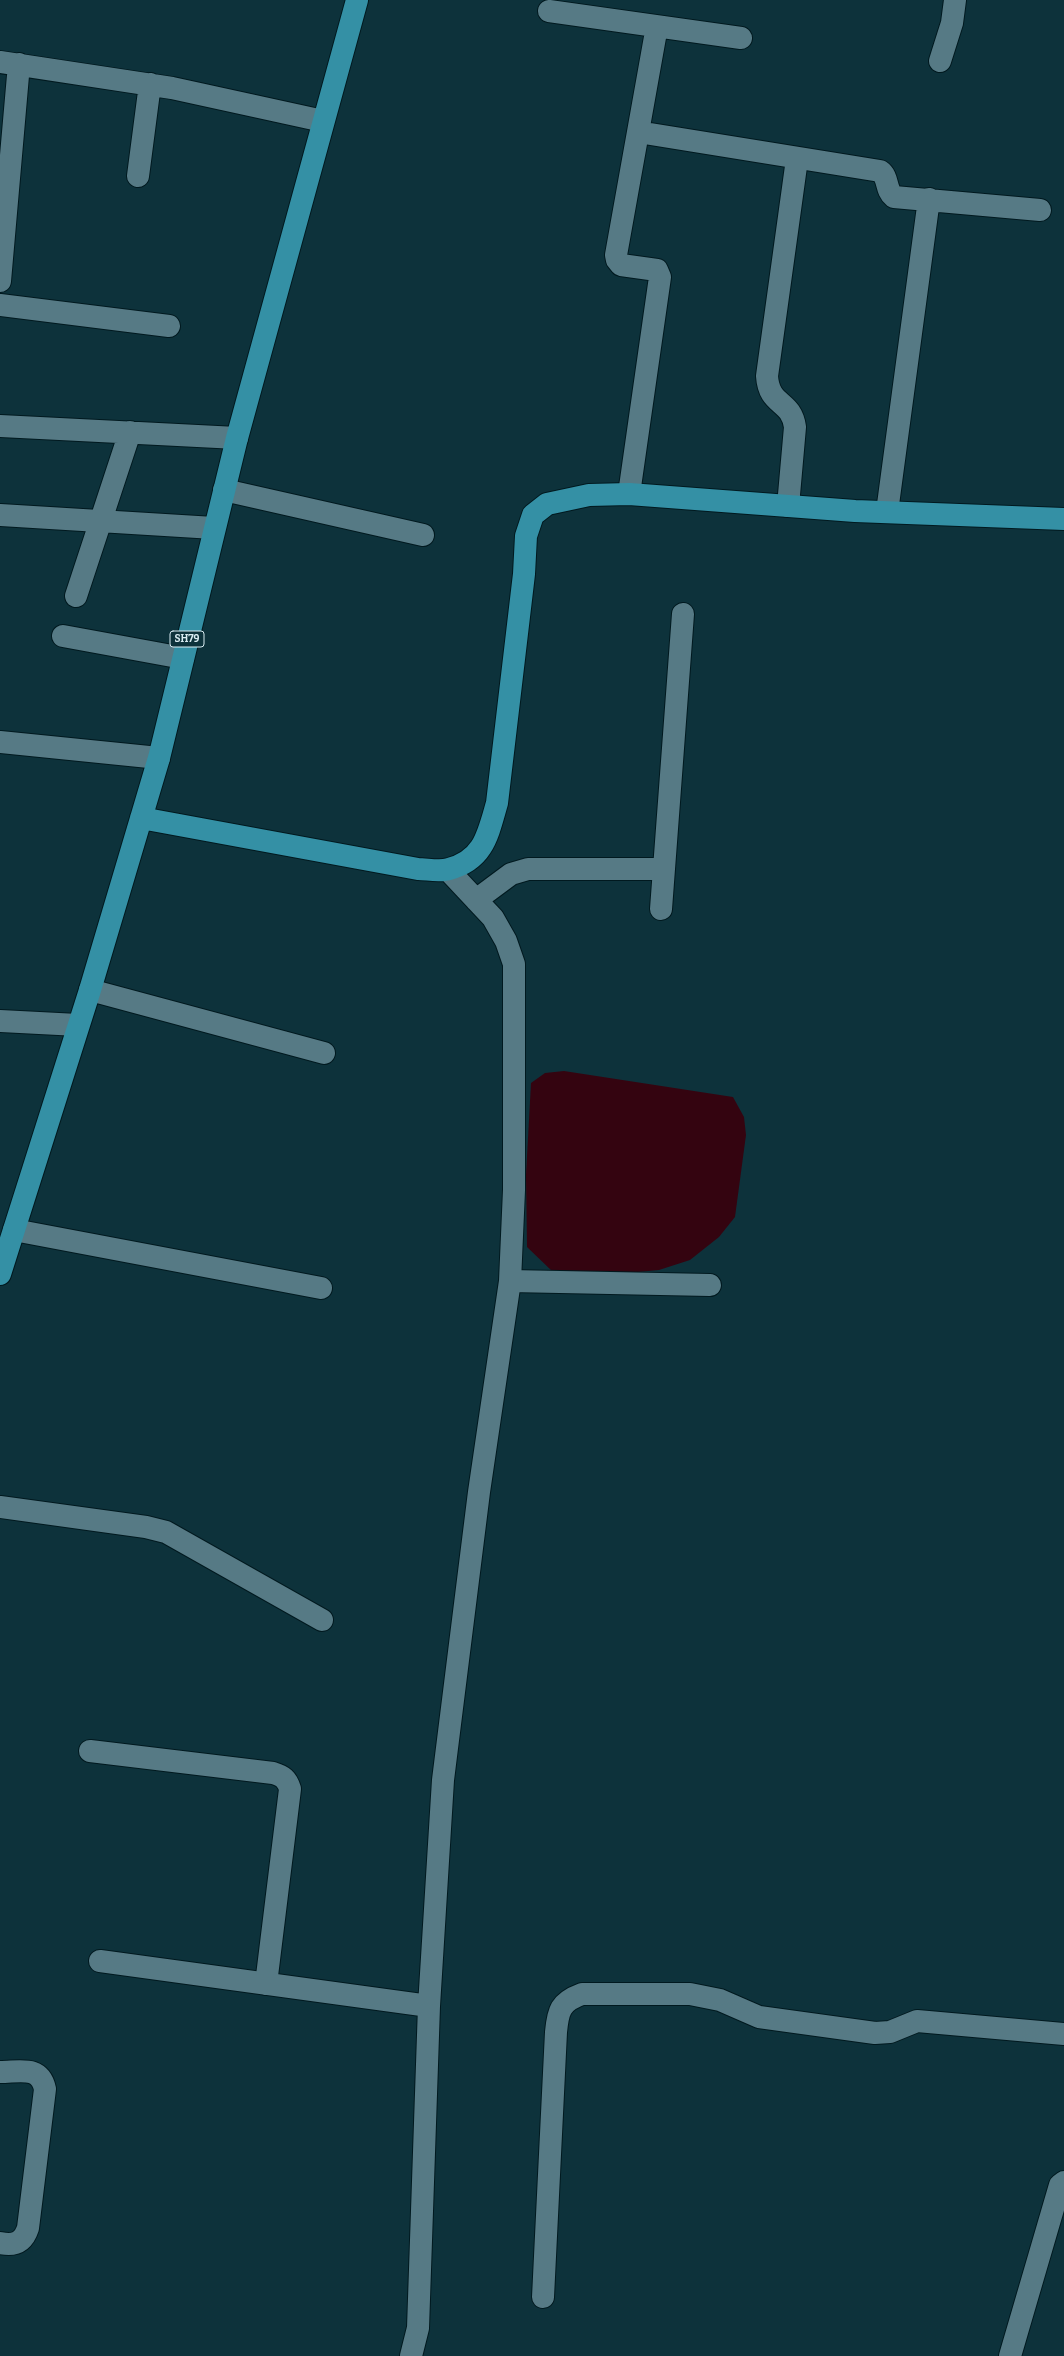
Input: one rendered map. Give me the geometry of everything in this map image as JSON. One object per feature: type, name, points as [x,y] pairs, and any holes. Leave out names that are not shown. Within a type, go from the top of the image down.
[{"type":"main road","name":"SH79","points":[[0,1274],[90,990],[158,758],[237,438],[357,0]]},
{"type":"main road","points":[[141,818],[418,869],[448,870],[472,859],[486,838],[497,803],[524,574],[526,536],[533,514],[547,504],[589,495],[629,494],[887,512],[1064,519]]},
{"type":"street","points":[[940,61],[952,23],[955,0]]},
{"type":"street","points":[[550,11],[742,38]]},
{"type":"street","points":[[629,494],[660,276],[657,270],[626,267],[617,260],[657,26]]},
{"type":"street","points":[[0,281],[9,63],[150,84],[323,121]]},
{"type":"street","points":[[138,176],[150,84]]},
{"type":"street","points":[[638,132],[880,171],[886,178],[889,191],[894,197],[1040,210]]},
{"type":"street","points":[[788,506],[795,427],[794,417],[786,407],[773,397],[767,389],[767,376],[798,159]]},
{"type":"street","points":[[887,512],[929,199]]},
{"type":"street","points":[[0,305],[169,326]]},
{"type":"street","points":[[0,426],[237,438]]},
{"type":"street","points":[[76,596],[130,432]]},
{"type":"street","points":[[224,490],[423,535]]},
{"type":"street","points":[[0,515],[214,528]]},
{"type":"street","points":[[661,909],[683,614]]},
{"type":"street","points":[[63,636],[183,658]]},
{"type":"street","points":[[0,742],[158,758]]},
{"type":"street","points":[[476,900],[511,874],[528,869],[664,869]]},
{"type":"street","points":[[411,2356],[418,2328],[429,2006],[443,1780],[479,1492],[510,1281],[514,1190],[514,964],[506,941],[493,918],[448,870]]},
{"type":"street","points":[[90,990],[324,1053]]},
{"type":"street","points":[[0,1021],[78,1025]]},
{"type":"street","points":[[14,1230],[321,1288]]},
{"type":"street","points":[[510,1281],[710,1285]]},
{"type":"street","points":[[0,1506],[146,1527],[166,1532],[322,1620]]},
{"type":"street","points":[[90,1751],[273,1773],[282,1776],[288,1782],[290,1790],[266,1984]]},
{"type":"street","points":[[100,1961],[429,2006]]},
{"type":"street","points":[[543,2297],[558,2017],[568,1999],[582,1994],[690,1994],[720,2000],[759,2017],[875,2033],[890,2032],[917,2021],[1064,2034]]},
{"type":"street","points":[[0,2072],[36,2073],[43,2078],[45,2088],[26,2236],[19,2242],[12,2245],[0,2243]]},
{"type":"street","points":[[1010,2356],[1060,2185],[1064,2182]]},
{"type":"shaded area","points":[[564,1071],[733,1097],[744,1117],[746,1135],[735,1217],[719,1237],[690,1260],[659,1270],[595,1276],[553,1272],[527,1247],[526,1175],[531,1083],[545,1073]]}]
